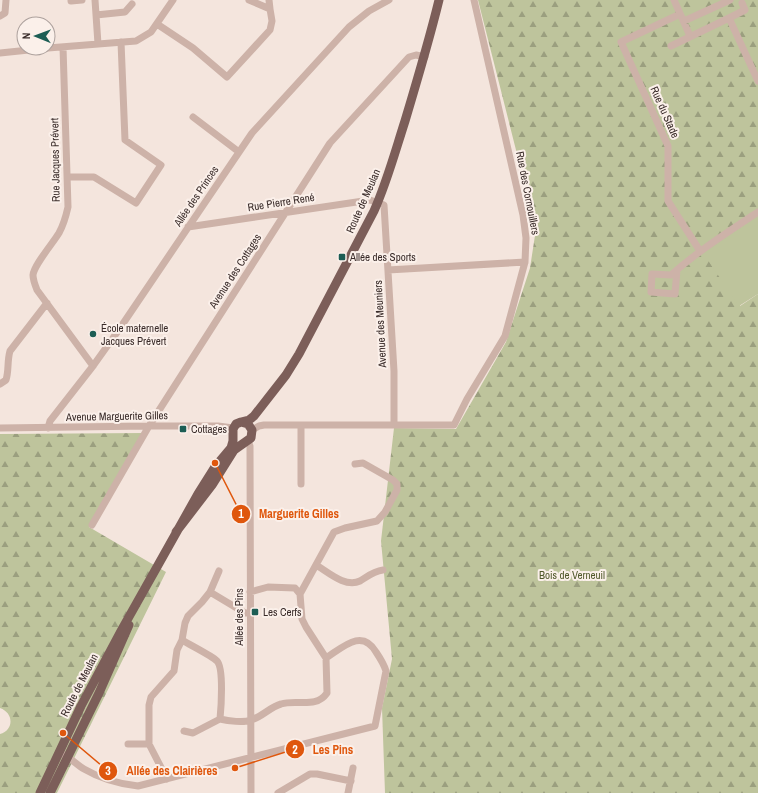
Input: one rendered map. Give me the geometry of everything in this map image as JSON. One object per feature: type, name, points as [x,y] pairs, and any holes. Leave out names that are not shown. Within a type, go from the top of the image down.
[{"type":"main road","name":"Route de Meulan","points":[[422,56],[434,0]]},
{"type":"main road","name":"Route de Meulan","points":[[252,429],[257,412],[296,351],[376,202],[439,0]]},
{"type":"main road","points":[[235,429],[249,420],[257,412]]},
{"type":"main road","points":[[246,423],[252,429],[252,435],[247,442],[237,441],[235,429],[246,423]]},
{"type":"main road","name":"Route de Meulan","points":[[40,793],[104,661],[176,532],[210,475],[231,448],[235,429]]},
{"type":"main road","name":"Route de Meulan","points":[[176,532],[212,485],[232,453],[236,448],[247,442]]},
{"type":"main road","name":"Route de Meulan","points":[[50,793],[110,669],[144,589]]},
{"type":"street","points":[[0,16],[5,13],[6,0]]},
{"type":"street","points":[[71,1],[82,0]]},
{"type":"street","points":[[95,0],[98,44]]},
{"type":"street","points":[[56,47],[136,41],[151,32],[173,0]]},
{"type":"street","points":[[249,0],[270,9]]},
{"type":"street","points":[[157,24],[193,48],[227,77],[270,30],[272,21],[269,0]]},
{"type":"street","name":"Allée des Princes","points":[[48,428],[50,421],[93,366],[252,133],[349,27],[369,11],[389,0]]},
{"type":"street","name":"Rue des Cornouillers","points":[[394,425],[454,425],[467,399],[505,336],[526,262],[526,238],[523,215],[474,0]]},
{"type":"street","points":[[674,0],[690,36]]},
{"type":"street","points":[[684,22],[730,0]]},
{"type":"street","points":[[671,46],[745,10],[744,1]]},
{"type":"street","points":[[96,15],[125,12],[132,4]]},
{"type":"street","name":"Rue du Stade","points":[[680,14],[621,42],[668,146],[668,201],[700,250]]},
{"type":"street","points":[[728,18],[758,81]]},
{"type":"street","points":[[68,178],[94,177],[136,203],[161,165],[125,140],[121,42]]},
{"type":"street","name":"Rue Jacques Prévert","points":[[63,46],[68,207],[65,220],[59,232],[33,274],[34,282],[47,303],[93,366]]},
{"type":"street","points":[[0,53],[16,51]]},
{"type":"street","name":"Avenue des Cottages","points":[[92,525],[149,426],[330,143],[409,58],[412,56],[422,56]]},
{"type":"street","points":[[193,117],[239,152]]},
{"type":"street","name":"Rue Pierre René","points":[[188,227],[370,200],[376,202]]},
{"type":"street","name":"Avenue des Meuniers","points":[[376,202],[384,205],[394,371],[394,425]]},
{"type":"street","points":[[678,270],[675,294],[651,292],[652,274],[671,275],[700,250],[758,212]]},
{"type":"street","points":[[388,270],[526,262]]},
{"type":"street","points":[[0,384],[6,380],[8,373],[8,356],[10,351],[47,303]]},
{"type":"street","points":[[257,412],[261,422],[264,425]]},
{"type":"street","points":[[252,429],[264,425],[394,425]]},
{"type":"street","points":[[301,425],[301,484]]},
{"type":"street","name":"Avenue Marguerite Gilles","points":[[0,428],[218,426],[235,429]]},
{"type":"street","name":"Allée des Pins","points":[[247,442],[250,446],[251,793]]},
{"type":"street","points":[[184,732],[193,733],[220,719],[228,721],[250,721],[282,704],[312,703],[324,698],[327,693],[326,658],[302,619],[300,594],[334,532],[377,521],[385,512],[398,490],[397,484],[393,480],[363,463],[356,464]]},
{"type":"street","points":[[316,565],[342,581],[350,583],[357,582],[374,571],[383,570]]},
{"type":"street","points":[[167,779],[149,744],[149,705],[151,697],[174,671],[177,650],[182,640],[185,623],[188,616],[210,592],[219,571]]},
{"type":"street","points":[[250,592],[278,586],[295,588],[300,594]]},
{"type":"street","points":[[210,592],[245,613],[250,613]]},
{"type":"street","points":[[182,640],[217,661],[221,667],[222,706],[220,719]]},
{"type":"street","points":[[58,755],[111,782],[138,790],[167,779],[375,726],[386,671],[371,643],[361,640],[349,643],[326,658]]},
{"type":"street","points":[[128,744],[149,744]]},
{"type":"street","points":[[348,793],[353,768]]},
{"type":"street","points":[[278,793],[310,774],[351,781]]},
{"type":"green space","name":"Bois de Verneuil","points":[[478,0],[758,0],[758,216],[740,306],[758,294],[758,793],[385,793],[382,708],[392,659],[381,541],[394,428],[456,429],[506,342],[530,268],[536,229]]},
{"type":"green space","points":[[758,216],[758,294],[739,306],[703,253]]},
{"type":"green space","points":[[144,433],[89,527],[166,572],[57,793],[0,793],[0,734],[8,729],[10,725],[10,717],[5,710],[0,708],[0,434]]},
{"type":"place","name":"Allée des Sports","points":[[342,257]]},
{"type":"place","name":"École maternelle Jacques Prévert","points":[[93,334]]},
{"type":"place","name":"Cottages","points":[[183,429]]},
{"type":"place","name":"Marguerite Gilles","points":[[215,463]]},
{"type":"place","name":"Les Cerfs","points":[[255,612]]},
{"type":"place","name":"Allée des Clairières","points":[[63,733]]},
{"type":"place","name":"Les Pins","points":[[235,768]]}]
